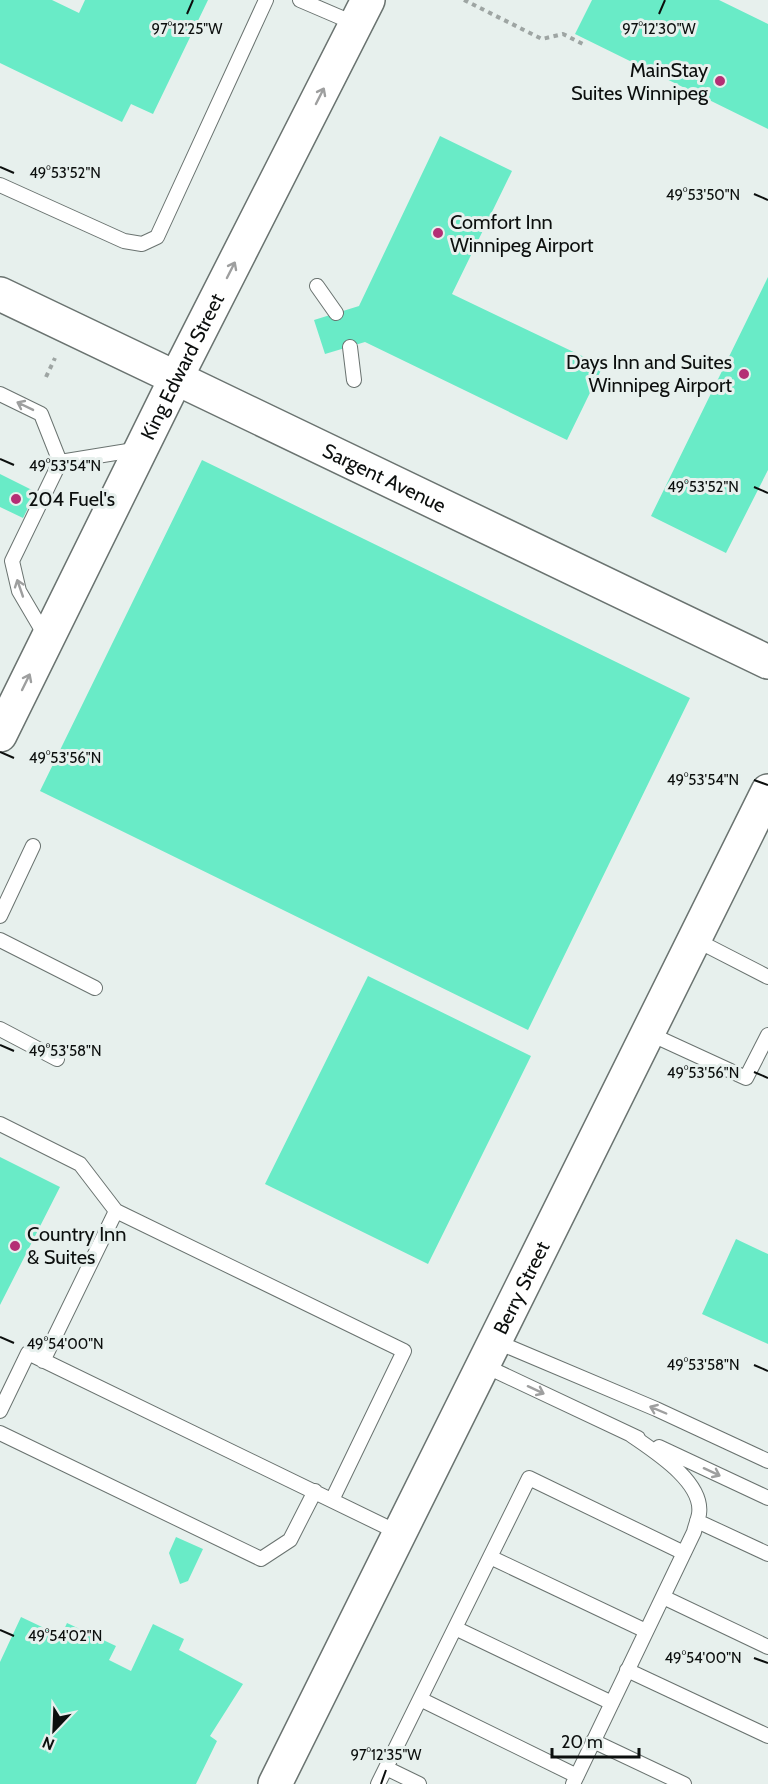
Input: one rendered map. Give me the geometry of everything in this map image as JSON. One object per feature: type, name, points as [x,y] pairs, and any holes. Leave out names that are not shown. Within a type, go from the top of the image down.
[{"type":"street","name":"King Edward Street","points":[[0,735],[176,378],[362,12]]},
{"type":"street","name":"Sargent Avenue","points":[[0,294],[768,662]]},
{"type":"street","name":"Berry Street","points":[[275,1784],[768,791]]},
{"type":"lane","points":[[0,185],[124,241],[142,244],[157,237],[266,0]]},
{"type":"lane","points":[[300,0],[362,12]]},
{"type":"lane","points":[[317,286],[336,313]]},
{"type":"lane","points":[[350,347],[354,380]]},
{"type":"lane","points":[[0,394],[41,414],[60,462]]},
{"type":"lane","points":[[60,462],[141,449]]},
{"type":"lane","points":[[47,639],[19,591],[6,558],[60,462]]},
{"type":"lane","points":[[0,916],[33,846]]},
{"type":"lane","points":[[0,940],[95,988]]},
{"type":"lane","points":[[696,940],[768,977]]},
{"type":"lane","points":[[0,1029],[57,1059]]},
{"type":"lane","points":[[648,1033],[746,1078],[768,1035]]},
{"type":"lane","points":[[0,1124],[80,1164],[116,1211],[405,1351],[332,1500]]},
{"type":"lane","points":[[43,1361],[116,1211]]},
{"type":"lane","points":[[0,1411],[28,1353],[399,1533]]},
{"type":"lane","points":[[489,1353],[632,1435],[768,1498]]},
{"type":"lane","points":[[489,1353],[656,1409],[768,1461]]},
{"type":"lane","points":[[0,1433],[261,1559],[290,1540],[315,1491]]},
{"type":"lane","points":[[420,1699],[575,1780],[684,1553],[700,1512],[695,1490],[670,1463],[632,1435]]},
{"type":"lane","points":[[378,1784],[529,1478],[684,1553]]},
{"type":"lane","points":[[697,1521],[768,1554]]},
{"type":"lane","points":[[490,1557],[646,1631]]},
{"type":"lane","points":[[663,1597],[768,1647]]},
{"type":"lane","points":[[455,1628],[612,1703]]},
{"type":"lane","points":[[627,1670],[768,1736]]},
{"type":"lane","points":[[593,1741],[684,1784]]},
{"type":"lane","points":[[386,1768],[419,1784]]},
{"type":"path","points":[[464,0],[543,39],[563,34],[583,44]]},
{"type":"path","points":[[46,376],[55,358]]},
{"type":"building","points":[[0,0],[52,0],[79,13],[85,0],[208,0],[153,114],[131,104],[122,122],[0,63]]},
{"type":"building","name":"MainStay Suites Winnipeg","points":[[592,0],[719,0],[768,24],[768,129],[575,34]]},
{"type":"building","name":"Comfort Inn Winnipeg Airport","points":[[440,136],[512,171],[452,294],[603,366],[567,440],[365,342],[325,354],[314,320],[359,306]]},
{"type":"building","name":"Days Inn and Suites Winnipeg Airport","points":[[768,277],[768,470],[726,553],[651,516]]},
{"type":"building","points":[[202,460],[690,698],[528,1030],[40,791]]},
{"type":"building","name":"204 Fuel's","points":[[0,474],[36,492],[23,518],[0,507]]},
{"type":"building","points":[[368,976],[531,1056],[428,1264],[265,1184]]},
{"type":"building","name":"Country Inn & Suites","points":[[0,1157],[60,1187],[0,1305]]},
{"type":"building","points":[[736,1239],[768,1254],[768,1344],[702,1314]]},
{"type":"building","points":[[176,1537],[203,1549],[188,1581],[180,1584],[169,1553]]},
{"type":"building","points":[[21,1617],[61,1636],[67,1623],[116,1646],[109,1660],[131,1671],[153,1624],[184,1639],[179,1650],[243,1684],[210,1736],[217,1741],[196,1784],[0,1784],[0,1662]]},
{"type":"place","name":"MainStay Suites Winnipeg","points":[[720,81]]},
{"type":"place","name":"Comfort Inn Winnipeg Airport","points":[[438,233]]},
{"type":"place","name":"Days Inn and Suites Winnipeg Airport","points":[[744,374]]},
{"type":"place","name":"204 Fuel's","points":[[16,499]]},
{"type":"place","name":"Country Inn & Suites","points":[[15,1246]]}]
